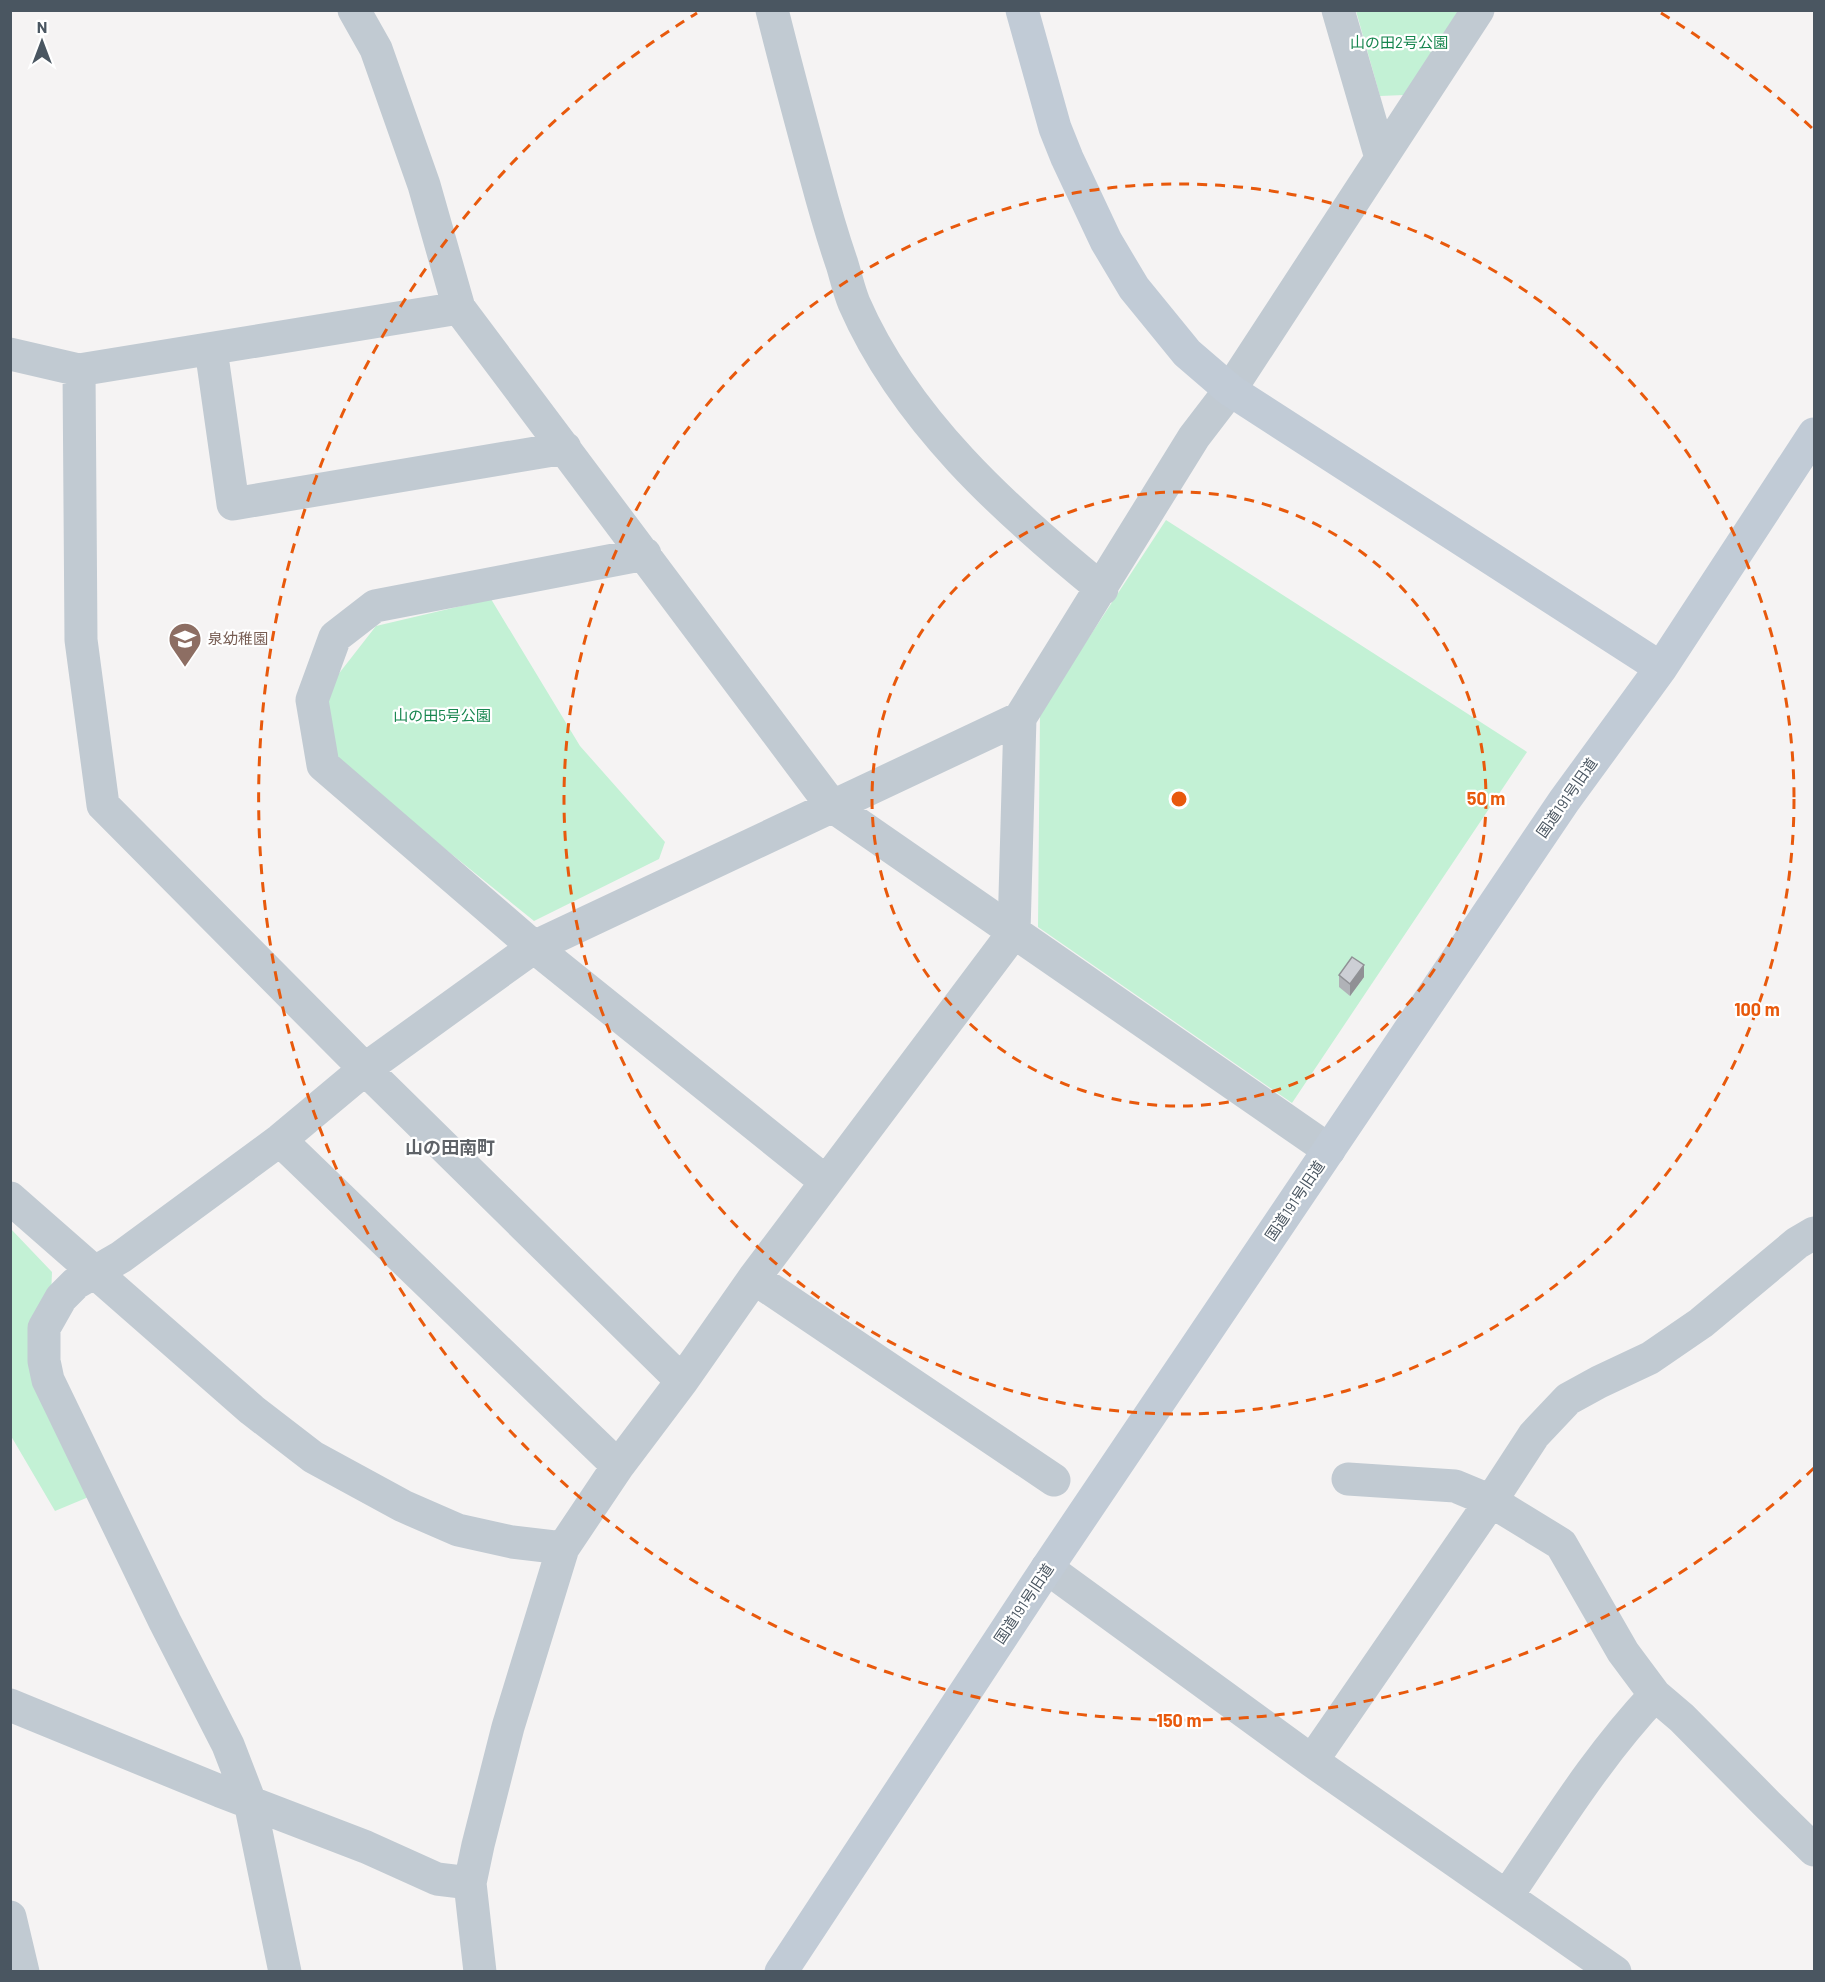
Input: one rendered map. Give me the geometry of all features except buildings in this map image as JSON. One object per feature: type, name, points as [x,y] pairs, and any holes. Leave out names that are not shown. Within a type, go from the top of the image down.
[{"type":"street","points":[[354,10],[376,49],[424,185],[459,308],[831,806],[1329,1150]]},
{"type":"street","points":[[772,10],[826,218],[854,303],[888,366],[912,402],[948,447],[987,488],[1102,589]]},
{"type":"street","points":[[1022,10],[1055,128],[1106,242],[1134,288],[1186,353],[1230,390],[1661,668]]},
{"type":"street","points":[[1338,10],[1381,158]]},
{"type":"street","points":[[480,1971],[470,1883],[508,1727],[563,1548],[618,1466],[682,1381],[825,1181],[1014,932],[1020,718],[1102,589],[1194,437],[1230,390],[1478,10]]},
{"type":"street","points":[[10,354],[79,370],[459,308]]},
{"type":"street","points":[[211,349],[233,504],[564,448]]},
{"type":"street","points":[[79,370],[81,640],[103,805],[365,1069],[682,1381]]},
{"type":"street","name":"国道191号旧道","points":[[781,1971],[1047,1568],[1564,801],[1661,668],[1815,434]]},
{"type":"street","points":[[645,554],[375,606],[335,637],[312,700],[323,765],[534,947],[825,1181]]},
{"type":"street","points":[[285,1971],[250,1802],[228,1745],[165,1622],[48,1380],[43,1345],[44,1328],[50,1314],[61,1298],[76,1283],[121,1257],[280,1140],[365,1069],[534,947],[1020,718]]},
{"type":"street","points":[[280,1140],[618,1466]]},
{"type":"street","points":[[10,1198],[252,1410],[322,1462],[403,1506],[458,1530],[512,1542],[563,1548]]},
{"type":"street","points":[[1312,1761],[1534,1436],[1568,1399],[1650,1358],[1693,1329],[1797,1243],[1815,1233]]},
{"type":"street","points":[[754,1278],[1054,1480]]},
{"type":"street","points":[[1348,1479],[1455,1486],[1491,1501],[1561,1544],[1623,1652],[1655,1695],[1815,1850]]},
{"type":"street","points":[[1047,1568],[1312,1761],[1611,1970]]},
{"type":"street","points":[[1507,1896],[1602,1759],[1630,1721],[1655,1695]]},
{"type":"street","points":[[10,1705],[220,1791],[366,1847],[437,1879],[470,1883]]},
{"type":"street","points":[[10,1917],[23,1971]]},
{"type":"green space","name":"山の田2号公園","points":[[1356,11],[1459,11],[1404,95],[1380,96]]},
{"type":"green space","points":[[1166,520],[1527,752],[1292,1103],[1038,927],[1040,712]]},
{"type":"green space","name":"山の田5号公園","points":[[491,599],[580,746],[665,842],[659,859],[534,921],[339,763],[324,715],[337,676],[376,626]]},
{"type":"green space","points":[[10,1228],[52,1272],[51,1297],[32,1328],[91,1496],[55,1511],[11,1436]]},
{"type":"place","name":"泉幼稚園","points":[[185,668]]},
{"type":"district","name":"山の田南町","points":[[450,1148]]}]
